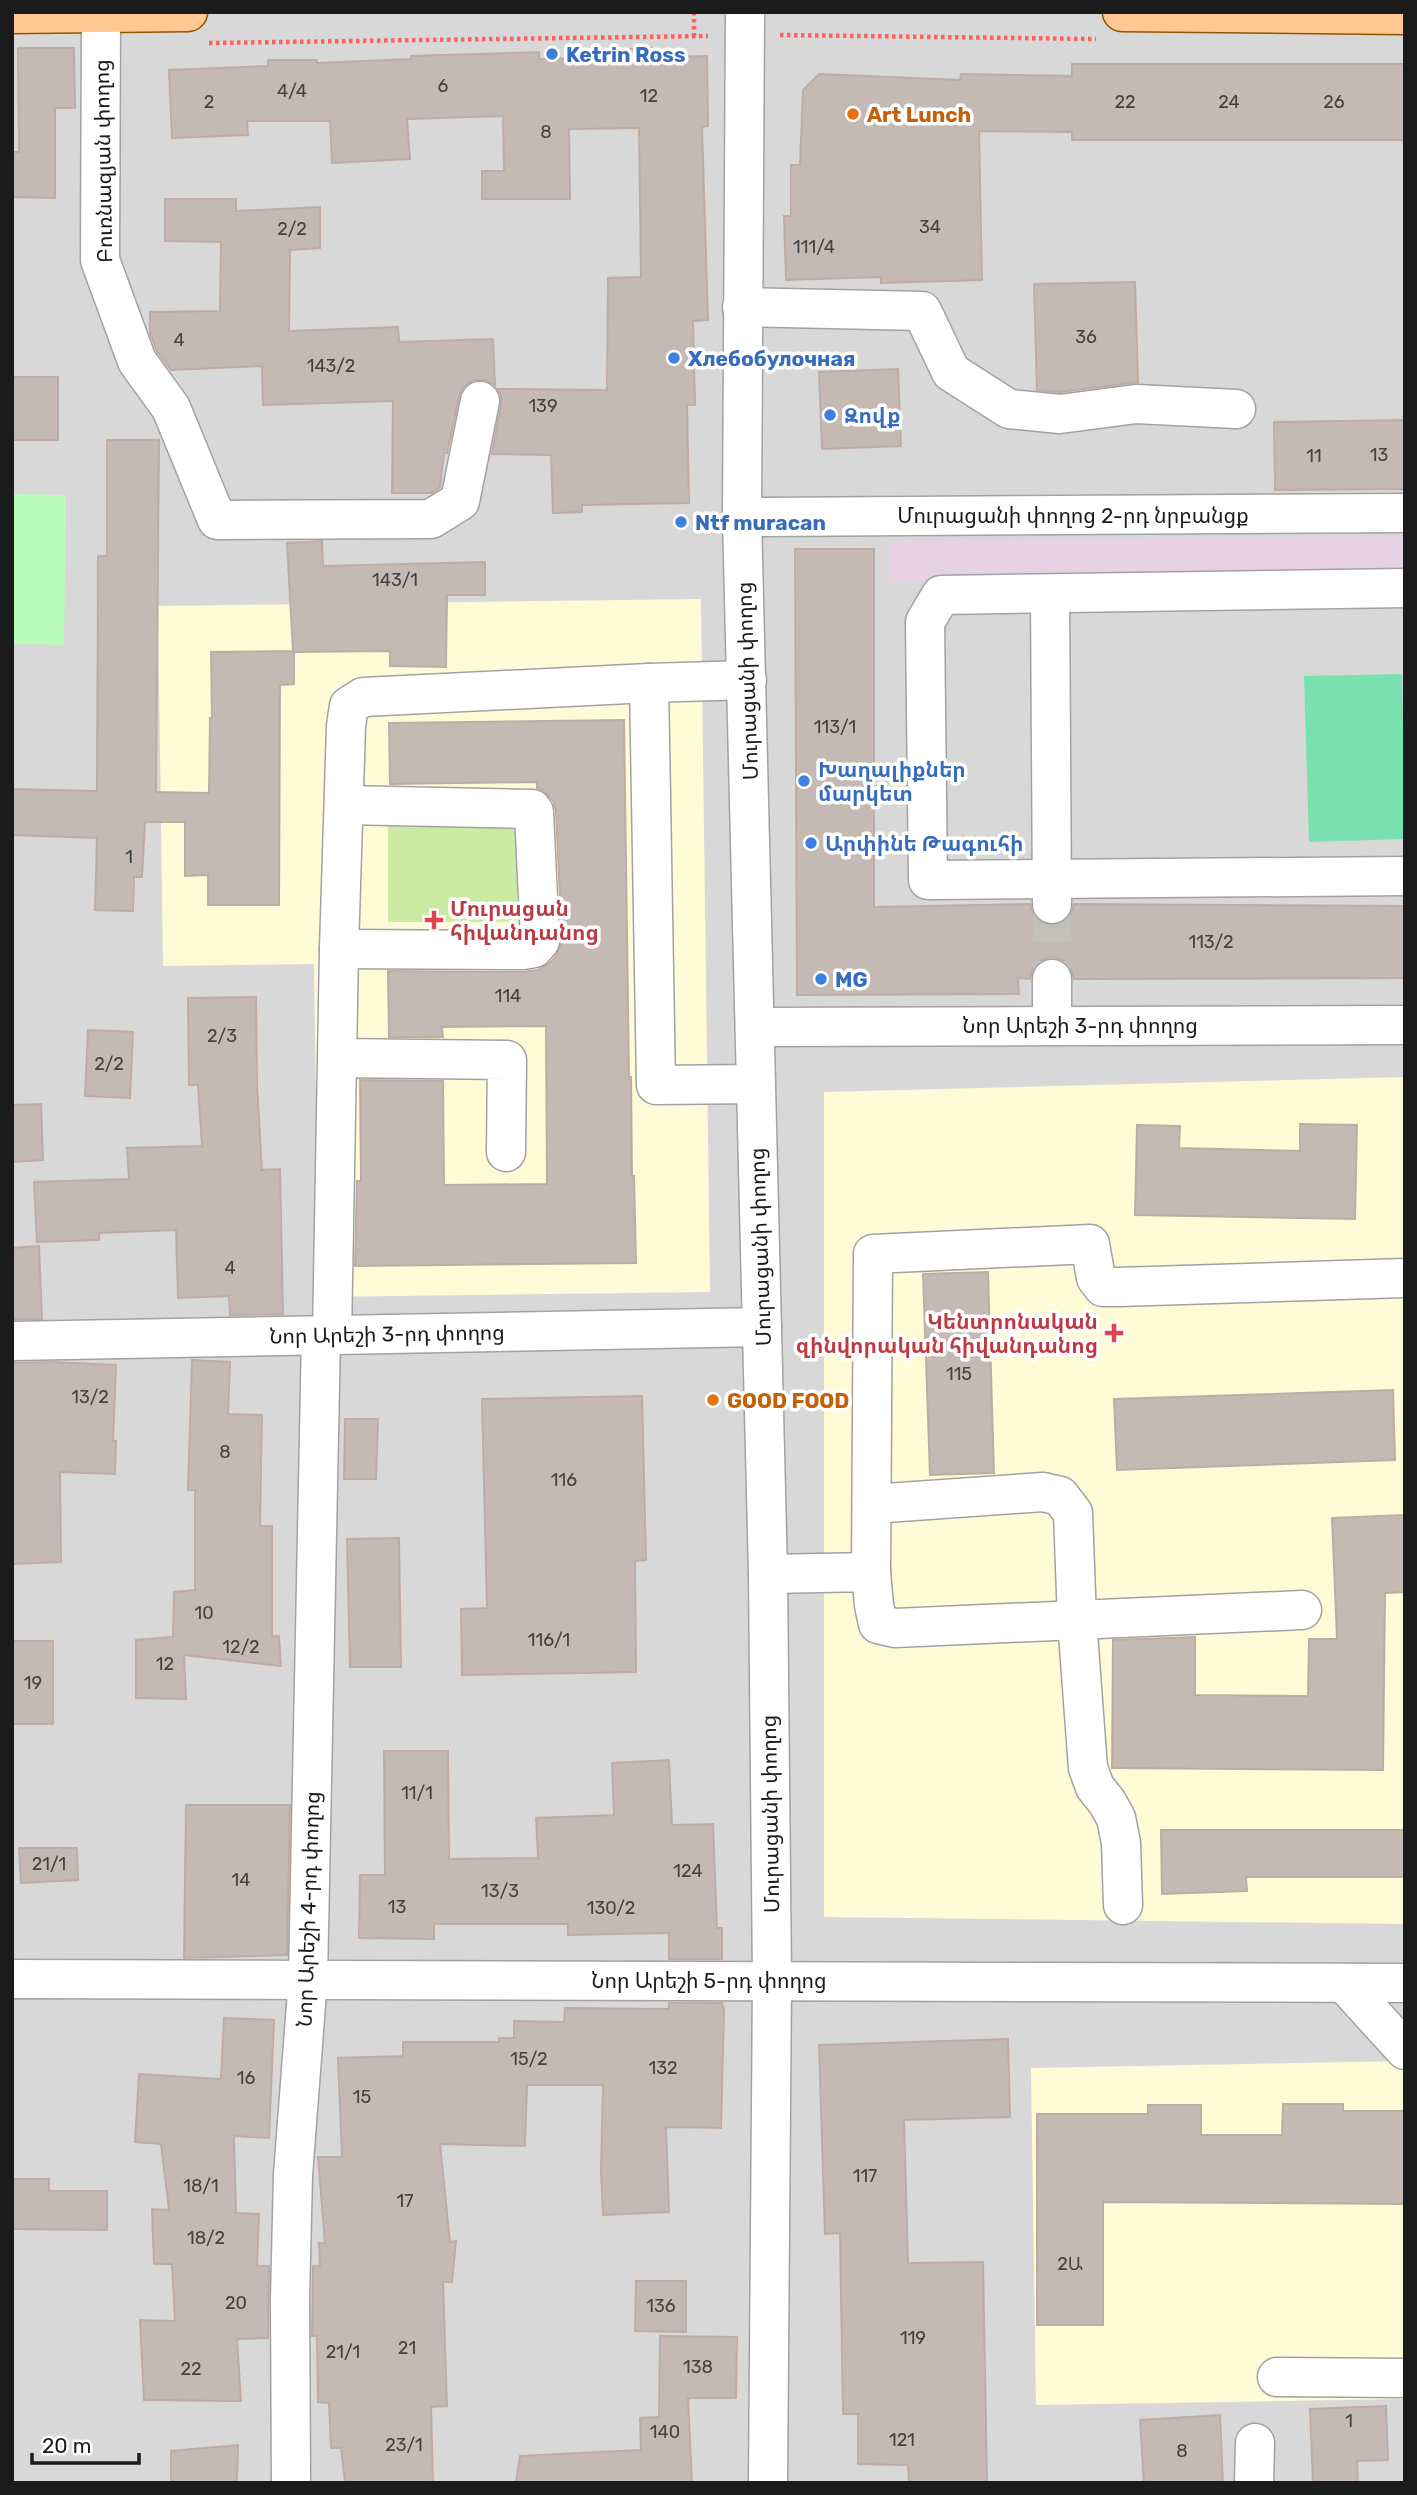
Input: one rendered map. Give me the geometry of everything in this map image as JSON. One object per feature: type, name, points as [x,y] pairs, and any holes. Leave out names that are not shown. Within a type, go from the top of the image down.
[{"type":"main road","points":[[12,14],[101,13],[193,28]]},
{"type":"main road","points":[[1112,26],[1405,15]]},
{"type":"street","name":"Բուռնազյան փողոց","points":[[101,13],[100,260],[137,361],[171,408],[217,520],[431,519],[460,501],[480,401]]},
{"type":"street","name":"Մուրացանի փողոց","points":[[744,23],[742,517],[768,1574],[772,1980],[768,2483]]},
{"type":"street","points":[[741,307],[922,311],[951,372],[1009,409],[1060,414],[1136,404],[1236,409]]},
{"type":"street","name":"Մուրացանի փողոց 2-րդ նրբանցք","points":[[742,517],[1405,513]]},
{"type":"street","points":[[1405,588],[941,595],[925,622],[928,880],[1052,892],[1405,876]]},
{"type":"street","points":[[1050,594],[1052,892]]},
{"type":"street","points":[[747,680],[649,682],[656,1085],[756,1084]]},
{"type":"street","name":"Նոր Արեշի 4-րդ փողոց","points":[[291,2483],[290,2299],[293,2175],[308,1979],[326,1335],[349,706],[363,697],[649,682]]},
{"type":"street","points":[[339,949],[523,950],[534,948],[540,941],[532,809],[344,805]]},
{"type":"street","points":[[1052,979],[1052,1026]]},
{"type":"street","name":"Նոր Արեշի 3-րդ փողոց","points":[[755,1027],[1405,1025]]},
{"type":"street","points":[[338,1058],[507,1059],[506,1152]]},
{"type":"street","points":[[1302,1610],[895,1628],[878,1625],[871,1572],[873,1254],[1090,1244],[1096,1278],[1103,1287],[1405,1278]]},
{"type":"street","name":"Նոր Արեշի 3-րդ փողոց","points":[[12,1340],[762,1327]]},
{"type":"street","points":[[872,1504],[1042,1492],[1060,1496],[1073,1513],[1077,1620],[1088,1768],[1095,1787],[1116,1818],[1121,1843],[1123,1905]]},
{"type":"street","points":[[768,1574],[871,1572]]},
{"type":"street","name":"Նոր Արեշի 5-րդ փողոց","points":[[12,1979],[1405,1983]]},
{"type":"street","points":[[1345,1984],[1405,2050]]},
{"type":"street","points":[[1277,2377],[1405,2378]]},
{"type":"street","points":[[1254,2483],[1255,2443]]},
{"type":"path","points":[[694,12],[694,36]]},
{"type":"path","points":[[193,28],[694,36],[744,23],[1112,26]]},
{"type":"shaded area","points":[[12,12],[1405,12],[1405,2483],[12,2483]]},
{"type":"shaded area","points":[[1405,536],[1405,576],[890,582],[890,541]]},
{"type":"shaded area","name":"Մուրացան հիվանդանոց","points":[[701,599],[710,1292],[319,1297],[314,964],[163,966],[158,606]]},
{"type":"shaded area","name":"Կենտրոնական զինվորական հիվանդանոց","points":[[1405,1077],[1405,1924],[824,1917],[824,1092]]},
{"type":"shaded area","points":[[1405,2061],[1405,2399],[1036,2405],[1031,2068]]},
{"type":"green space","points":[[12,494],[66,495],[64,645],[12,644]]},
{"type":"green space","points":[[1402,674],[1405,839],[1309,842],[1304,676]]},
{"type":"green space","points":[[388,818],[517,819],[517,922],[388,922]]},
{"type":"building","points":[[18,48],[74,48],[75,108],[55,108],[55,198],[12,197],[12,152],[19,152]]},
{"type":"building","points":[[652,48],[653,57],[707,56],[708,126],[702,127],[708,320],[693,321],[695,405],[687,405],[689,503],[582,505],[582,512],[553,513],[551,455],[492,454],[501,405],[501,395],[497,389],[607,390],[608,278],[641,277],[639,128],[569,129],[570,199],[482,199],[482,171],[504,171],[503,116],[407,119],[410,159],[332,163],[330,121],[247,121],[248,135],[172,138],[169,70],[268,66],[268,60],[317,60],[317,63],[411,59],[411,56],[539,52],[539,59],[607,58],[606,50]]},
{"type":"building","points":[[1072,64],[1405,64],[1405,140],[1072,140],[1072,132],[979,131],[982,280],[881,283],[881,277],[786,280],[784,216],[791,216],[791,165],[800,165],[803,90],[819,74],[960,80],[961,74],[1072,76]]},
{"type":"building","points":[[165,199],[236,199],[236,211],[320,207],[320,248],[290,250],[289,331],[398,327],[399,342],[493,339],[495,385],[485,380],[474,380],[463,387],[447,453],[444,453],[440,487],[432,493],[392,493],[393,401],[263,405],[262,366],[171,370],[157,351],[150,333],[150,312],[220,311],[221,242],[165,241]]},
{"type":"building","points":[[1135,282],[1138,382],[1060,392],[1037,390],[1034,284]]},
{"type":"building","points":[[898,369],[901,446],[822,449],[819,372]]},
{"type":"building","points":[[12,377],[58,377],[58,440],[12,440]]},
{"type":"building","points":[[1405,420],[1405,489],[1275,490],[1274,422]]},
{"type":"building","points":[[107,440],[159,440],[156,792],[209,793],[211,652],[293,651],[287,543],[322,541],[323,566],[485,562],[485,595],[447,595],[446,667],[390,666],[390,651],[294,652],[294,684],[280,685],[279,905],[208,905],[208,875],[185,876],[185,822],[145,822],[142,877],[134,877],[133,911],[95,910],[97,838],[12,835],[12,789],[97,791],[98,556],[107,556]]},
{"type":"building","points":[[795,549],[874,549],[874,907],[1030,904],[1033,914],[1041,923],[1053,926],[1064,922],[1071,915],[1074,904],[1405,906],[1405,978],[1074,979],[1071,969],[1063,960],[1051,957],[1042,960],[1033,968],[1030,979],[1018,978],[1019,994],[797,995]]},
{"type":"building","points":[[624,720],[629,1077],[636,1263],[355,1266],[357,1181],[361,1181],[360,1080],[443,1081],[444,1185],[547,1184],[546,1026],[442,1027],[443,1037],[389,1037],[388,971],[523,972],[538,970],[551,962],[562,940],[556,811],[553,801],[543,790],[537,788],[537,782],[390,784],[389,723]]},
{"type":"building","points":[[256,997],[262,1170],[280,1169],[283,1314],[230,1315],[229,1296],[178,1298],[176,1230],[99,1233],[99,1240],[37,1242],[34,1182],[129,1179],[127,1148],[202,1146],[198,1085],[189,1085],[188,998]]},
{"type":"building","points":[[88,1030],[133,1032],[130,1098],[85,1096]]},
{"type":"building","points":[[41,1104],[43,1160],[12,1162],[12,1105]]},
{"type":"building","points":[[1300,1124],[1357,1125],[1355,1219],[1135,1215],[1137,1125],[1180,1126],[1179,1148],[1300,1151]]},
{"type":"building","points":[[39,1246],[42,1319],[12,1319],[12,1248]]},
{"type":"building","points":[[988,1272],[994,1473],[930,1475],[923,1274]]},
{"type":"building","points":[[192,1360],[230,1362],[228,1414],[262,1415],[260,1526],[272,1526],[272,1636],[279,1636],[281,1666],[184,1655],[186,1699],[136,1698],[136,1640],[173,1637],[174,1592],[195,1590],[195,1490],[188,1490]]},
{"type":"building","points":[[12,1363],[116,1365],[113,1441],[116,1441],[115,1474],[60,1472],[61,1562],[12,1564]]},
{"type":"building","points":[[1393,1390],[1395,1460],[1117,1470],[1114,1399]]},
{"type":"building","points":[[642,1396],[646,1560],[635,1561],[636,1672],[462,1675],[461,1609],[487,1608],[482,1399]]},
{"type":"building","points":[[345,1419],[378,1419],[376,1479],[344,1479]]},
{"type":"building","points":[[1405,1515],[1405,1592],[1385,1593],[1383,1770],[1112,1768],[1113,1640],[1195,1637],[1195,1695],[1308,1696],[1309,1639],[1337,1639],[1332,1518]]},
{"type":"building","points":[[399,1538],[401,1667],[350,1667],[347,1539]]},
{"type":"building","points":[[12,1641],[53,1641],[53,1724],[12,1724]]},
{"type":"building","points":[[384,1751],[448,1751],[449,1859],[538,1858],[536,1818],[614,1815],[612,1763],[669,1760],[672,1825],[713,1824],[717,1928],[722,1928],[722,1959],[669,1959],[669,1933],[568,1935],[568,1924],[434,1924],[434,1939],[359,1938],[360,1875],[385,1875]]},
{"type":"building","points":[[186,1805],[290,1805],[287,1955],[184,1958]]},
{"type":"building","points":[[1161,1830],[1405,1830],[1405,1877],[1246,1877],[1247,1891],[1162,1894]]},
{"type":"building","points":[[19,1848],[77,1848],[78,1880],[21,1883]]},
{"type":"building","points":[[669,2003],[722,2003],[724,2010],[721,2128],[666,2127],[669,2212],[603,2215],[603,2085],[527,2085],[525,2146],[440,2144],[450,2242],[456,2241],[452,2282],[443,2282],[447,2406],[431,2407],[433,2483],[345,2483],[341,2448],[331,2448],[329,2403],[318,2402],[317,2336],[312,2336],[313,2266],[320,2266],[319,2243],[325,2243],[318,2157],[342,2157],[338,2058],[403,2056],[403,2042],[499,2042],[499,2038],[514,2038],[514,2021],[564,2022],[565,2008],[669,2009]]},
{"type":"building","points":[[224,2018],[274,2020],[269,2138],[234,2136],[236,2213],[259,2214],[257,2266],[269,2266],[268,2338],[237,2339],[241,2401],[144,2400],[140,2320],[175,2321],[172,2264],[154,2264],[152,2209],[169,2210],[161,2144],[135,2142],[139,2074],[221,2079]]},
{"type":"building","points":[[1008,2039],[1010,2117],[904,2120],[908,2263],[983,2262],[987,2483],[909,2483],[908,2465],[858,2464],[858,2414],[843,2414],[840,2233],[825,2234],[819,2045]]},
{"type":"building","points":[[1283,2104],[1343,2104],[1343,2111],[1405,2111],[1405,2204],[1103,2202],[1103,2325],[1037,2325],[1037,2114],[1148,2114],[1148,2105],[1201,2105],[1201,2135],[1282,2135]]},
{"type":"building","points":[[12,2179],[49,2179],[49,2191],[107,2191],[107,2230],[12,2229]]},
{"type":"building","points":[[636,2281],[686,2281],[686,2332],[635,2331]]},
{"type":"building","points":[[660,2336],[737,2337],[736,2398],[688,2398],[692,2483],[516,2483],[520,2456],[641,2450],[640,2418],[659,2417]]},
{"type":"building","points":[[1386,2406],[1388,2460],[1357,2461],[1358,2483],[1313,2483],[1310,2409]]},
{"type":"building","points":[[1220,2415],[1223,2483],[1144,2483],[1140,2420]]},
{"type":"building","points":[[238,2445],[237,2483],[171,2483],[171,2451]]},
{"type":"tunnel","points":[[1052,904],[1052,979]]},
{"type":"place","name":"Ketrin Ross","points":[[552,54]]},
{"type":"place","name":"Art Lunch","points":[[853,114]]},
{"type":"place","name":"Хлебобулочная","points":[[674,358]]},
{"type":"place","name":"Զովք","points":[[830,415]]},
{"type":"place","name":"Ntf muracan","points":[[681,522]]},
{"type":"place","name":"Խաղալիքներ մարկետ","points":[[804,781]]},
{"type":"place","name":"Արփինե Թագուհի","points":[[811,843]]},
{"type":"place","name":"Մուրացան հիվանդանոց","points":[[434,920]]},
{"type":"place","name":"MG","points":[[821,979]]},
{"type":"place","name":"Կենտրոնական զինվորական հիվանդանոց","points":[[1114,1333]]},
{"type":"place","name":"GOOD FOOD","points":[[713,1400]]}]
